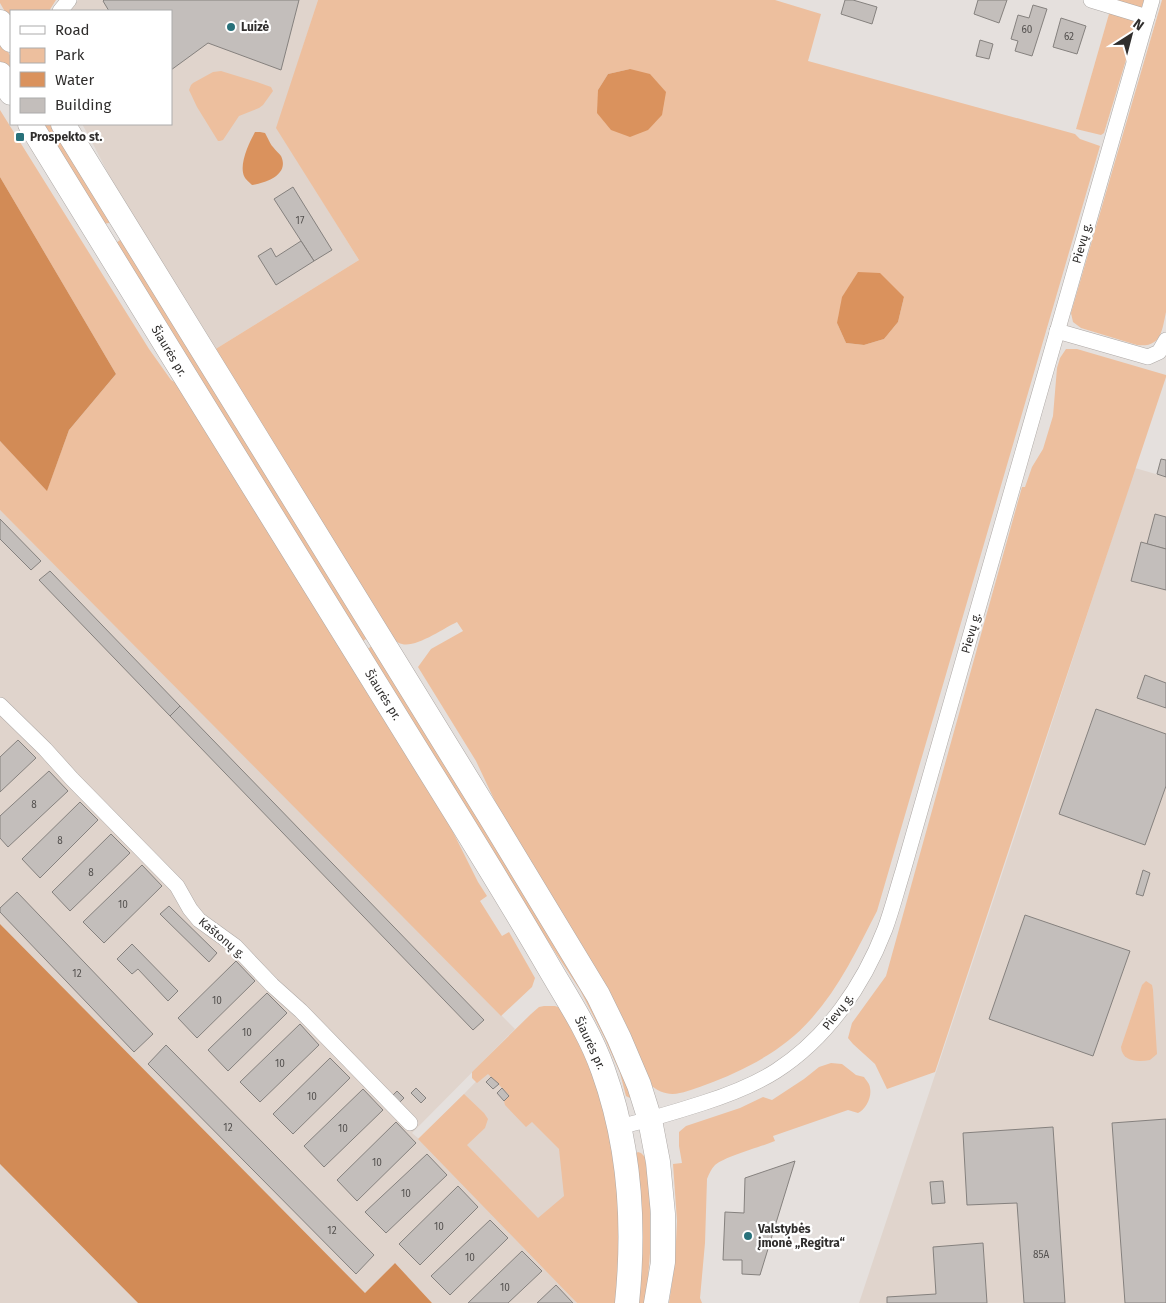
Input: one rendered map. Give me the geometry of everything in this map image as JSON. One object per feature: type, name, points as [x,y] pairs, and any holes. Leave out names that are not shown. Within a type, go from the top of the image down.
[{"type":"main road","points":[[0,22],[10,38]]},
{"type":"main road","points":[[0,74],[10,91]]},
{"type":"main road","name":"Šiaurės pr.","points":[[31,125],[474,843],[578,1016],[602,1065],[612,1095],[626,1166],[631,1212],[631,1257],[627,1303]]},
{"type":"main road","points":[[64,125],[598,995],[639,1085],[650,1120],[658,1162],[663,1214],[662,1262],[656,1303]]},
{"type":"main road","points":[[95,230],[112,231],[118,224],[119,215]]},
{"type":"street","points":[[61,10],[69,0]]},
{"type":"street","points":[[1091,0],[1147,17]]},
{"type":"street","name":"Pievų g.","points":[[619,1127],[650,1120],[723,1096],[759,1080],[783,1066],[807,1048],[822,1032],[854,991],[870,962],[885,930],[898,890],[1152,0]]},
{"type":"street","points":[[1057,331],[1148,357],[1159,352],[1166,340]]},
{"type":"street","name":"Kaštonų g.","points":[[0,705],[45,749],[176,886],[199,920],[235,946],[410,1123]]},
{"type":"shaded area","points":[[78,0],[318,0],[277,128],[359,260],[214,350],[121,199],[83,125],[172,125],[172,10],[71,10]]},
{"type":"shaded area","points":[[0,177],[116,374],[69,430],[47,491],[0,441]]},
{"type":"shaded area","points":[[1135,468],[1166,477],[1166,1303],[859,1303],[1026,802]]},
{"type":"shaded area","points":[[0,510],[515,1029],[412,1133],[419,1139],[490,1067],[565,1145],[562,1286],[577,1303],[432,1303],[395,1263],[365,1293],[0,924]]},
{"type":"shaded area","points":[[0,924],[365,1293],[395,1263],[432,1303],[138,1303],[0,1164]]},
{"type":"shaded area","points":[[0,1164],[138,1303],[0,1303]]},
{"type":"green space","points":[[0,0],[56,0],[50,10],[10,10],[10,20]]},
{"type":"green space","points":[[318,0],[775,0],[821,14],[808,61],[1075,134],[1080,139],[1100,146],[877,911],[847,967],[821,1007],[788,1041],[762,1059],[719,1079],[682,1093],[669,1094],[662,1092],[648,1083],[502,816],[476,761],[418,667],[431,649],[463,631],[457,622],[430,637],[408,644],[399,643],[390,635],[214,350],[359,260],[276,128]],"holes":[[[630,69],[598,90],[608,74]],[[904,297],[898,322],[884,339],[864,345],[846,343],[837,323]]]},
{"type":"green space","points":[[1113,0],[1144,0],[1104,133],[1101,135],[1076,129]]},
{"type":"green space","points":[[1162,0],[1166,0],[1166,312],[1161,332],[1156,341],[1151,344],[1137,345],[1081,328],[1073,322],[1071,313]]},
{"type":"green space","points":[[0,39],[10,55],[10,77],[0,61]]},
{"type":"green space","points":[[221,71],[271,87],[273,91],[259,108],[239,116],[223,140],[218,141],[189,90],[193,83],[213,72]]},
{"type":"green space","points":[[0,110],[149,349],[171,380],[180,385],[448,822],[487,896],[480,901],[502,936],[509,932],[535,978],[532,987],[501,1016],[0,510],[0,441],[47,490],[69,430],[116,374],[0,177]]},
{"type":"green space","points":[[40,125],[53,125],[111,219],[109,223],[103,224]]},
{"type":"green space","points":[[123,238],[369,637],[360,643],[113,245]]},
{"type":"green space","points":[[1066,349],[1077,349],[1166,375],[1166,377],[935,1072],[887,1089],[875,1064],[848,1038],[852,1023],[886,976],[1022,487],[1025,487],[1032,467],[1043,449],[1053,416],[1057,368],[1060,358]]},
{"type":"green space","points":[[373,645],[595,1008],[632,1095],[630,1098],[626,1096],[620,1073],[580,990],[365,651]]},
{"type":"green space","points":[[1146,981],[1152,985],[1153,990],[1157,1054],[1150,1060],[1136,1061],[1124,1056],[1121,1047],[1142,985]]},
{"type":"green space","points":[[539,1007],[561,1008],[568,1018],[590,1066],[608,1125],[622,1204],[616,1303],[577,1303],[418,1139],[464,1094],[488,1119],[485,1128],[467,1145],[538,1218],[564,1196],[559,1149],[532,1122],[526,1127],[505,1105],[504,1101],[509,1095],[488,1074],[477,1083],[472,1078],[472,1072],[531,1014]]},
{"type":"green space","points":[[831,1063],[842,1064],[856,1075],[864,1077],[870,1091],[866,1106],[858,1113],[848,1110],[773,1136],[775,1141],[735,1155],[715,1165],[707,1179],[705,1243],[700,1298],[702,1303],[669,1303],[675,1262],[677,1221],[673,1164],[682,1163],[679,1132],[686,1126],[740,1108],[763,1097],[772,1100],[819,1067]]},
{"type":"green space","points":[[638,1152],[645,1157],[650,1196],[650,1253],[646,1303],[636,1303],[635,1154]]},
{"type":"water","points":[[630,69],[650,74],[666,92],[662,115],[648,130],[630,137],[611,130],[597,113],[598,90],[608,74]]},
{"type":"water","points":[[255,132],[265,133],[272,146],[281,156],[283,163],[282,168],[275,177],[252,185],[245,177],[243,166]]},
{"type":"water","points":[[858,272],[880,273],[904,297],[898,322],[884,339],[864,345],[846,343],[837,323],[842,297]]},
{"type":"building","name":"Luizė","points":[[299,0],[281,70],[208,43],[172,69],[172,10],[108,10],[103,1]]},
{"type":"building","points":[[845,0],[853,0],[877,7],[872,24],[841,14]]},
{"type":"building","points":[[978,0],[1007,0],[999,23],[974,14]]},
{"type":"building","points":[[1033,5],[1047,9],[1032,56],[1015,51],[1018,41],[1011,39],[1018,15],[1029,18]]},
{"type":"building","points":[[1061,18],[1086,26],[1077,54],[1053,47]]},
{"type":"building","points":[[980,40],[993,44],[989,59],[976,56]]},
{"type":"building","points":[[293,187],[332,250],[314,261],[274,199]]},
{"type":"building","points":[[301,241],[314,261],[276,285],[258,256],[271,248],[276,257]]},
{"type":"building","points":[[1161,459],[1166,460],[1166,477],[1157,474]]},
{"type":"building","points":[[1155,514],[1166,517],[1166,549],[1147,544]]},
{"type":"building","points":[[0,519],[41,561],[31,570],[0,539]]},
{"type":"building","points":[[1141,542],[1166,549],[1166,590],[1131,581]]},
{"type":"building","points":[[50,571],[180,706],[170,716],[39,580]]},
{"type":"building","points":[[1145,675],[1166,683],[1166,708],[1137,698]]},
{"type":"building","points":[[180,706],[484,1020],[473,1030],[170,716]]},
{"type":"building","points":[[1096,709],[1166,734],[1166,786],[1145,845],[1059,814]]},
{"type":"building","points":[[18,740],[36,758],[0,792],[0,757]]},
{"type":"building","points":[[49,771],[68,791],[8,847],[0,838],[0,816]]},
{"type":"building","points":[[80,802],[98,820],[40,878],[22,859]]},
{"type":"building","points":[[111,834],[130,853],[70,911],[52,892]]},
{"type":"building","points":[[142,865],[162,886],[104,943],[83,922]]},
{"type":"building","points":[[1143,870],[1150,873],[1143,896],[1136,894]]},
{"type":"building","points":[[17,892],[153,1034],[134,1052],[0,912],[0,908]]},
{"type":"building","points":[[169,906],[217,953],[209,962],[160,914]]},
{"type":"building","points":[[1025,915],[1130,951],[1093,1056],[989,1019]]},
{"type":"building","points":[[132,944],[178,991],[168,1001],[138,969],[132,974],[117,959]]},
{"type":"building","points":[[236,961],[255,981],[197,1038],[178,1018]]},
{"type":"building","points":[[267,993],[287,1013],[228,1071],[208,1050]]},
{"type":"building","points":[[300,1024],[319,1045],[260,1102],[240,1082]]},
{"type":"building","points":[[166,1045],[374,1255],[356,1274],[148,1064]]},
{"type":"building","points":[[330,1058],[350,1078],[293,1134],[273,1114]]},
{"type":"building","points":[[491,1077],[499,1084],[493,1089],[486,1082]]},
{"type":"building","points":[[416,1088],[426,1098],[421,1103],[411,1093]]},
{"type":"building","points":[[502,1088],[509,1096],[504,1101],[497,1093]]},
{"type":"building","points":[[363,1089],[383,1110],[324,1167],[304,1146]]},
{"type":"building","points":[[397,1091],[404,1098],[399,1103],[392,1096]]},
{"type":"building","points":[[1166,1119],[1166,1303],[1125,1303],[1112,1123]]},
{"type":"building","points":[[396,1122],[416,1143],[357,1201],[337,1180]]},
{"type":"building","points":[[1053,1127],[1065,1303],[1024,1303],[1017,1203],[967,1205],[963,1133]]},
{"type":"building","points":[[427,1154],[447,1175],[386,1233],[365,1212]]},
{"type":"building","name":"Valstybės įmonė „Regitra“","points":[[795,1161],[760,1275],[742,1274],[742,1260],[723,1260],[725,1212],[744,1213],[745,1178]]},
{"type":"building","points":[[943,1181],[945,1203],[932,1204],[930,1182]]},
{"type":"building","points":[[458,1186],[478,1207],[420,1265],[399,1244]]},
{"type":"building","points":[[490,1220],[508,1238],[450,1295],[431,1276]]},
{"type":"building","points":[[983,1243],[987,1303],[887,1303],[887,1297],[936,1294],[933,1247]]},
{"type":"building","points":[[522,1251],[542,1271],[508,1303],[468,1303]]},
{"type":"building","points":[[556,1285],[573,1303],[537,1303]]},
{"type":"place","name":"Luizė","points":[[231,27]]},
{"type":"place","name":"Prospekto st.","points":[[20,137]]},
{"type":"place","name":"Valstybės įmonė „Regitra“","points":[[748,1236]]}]
